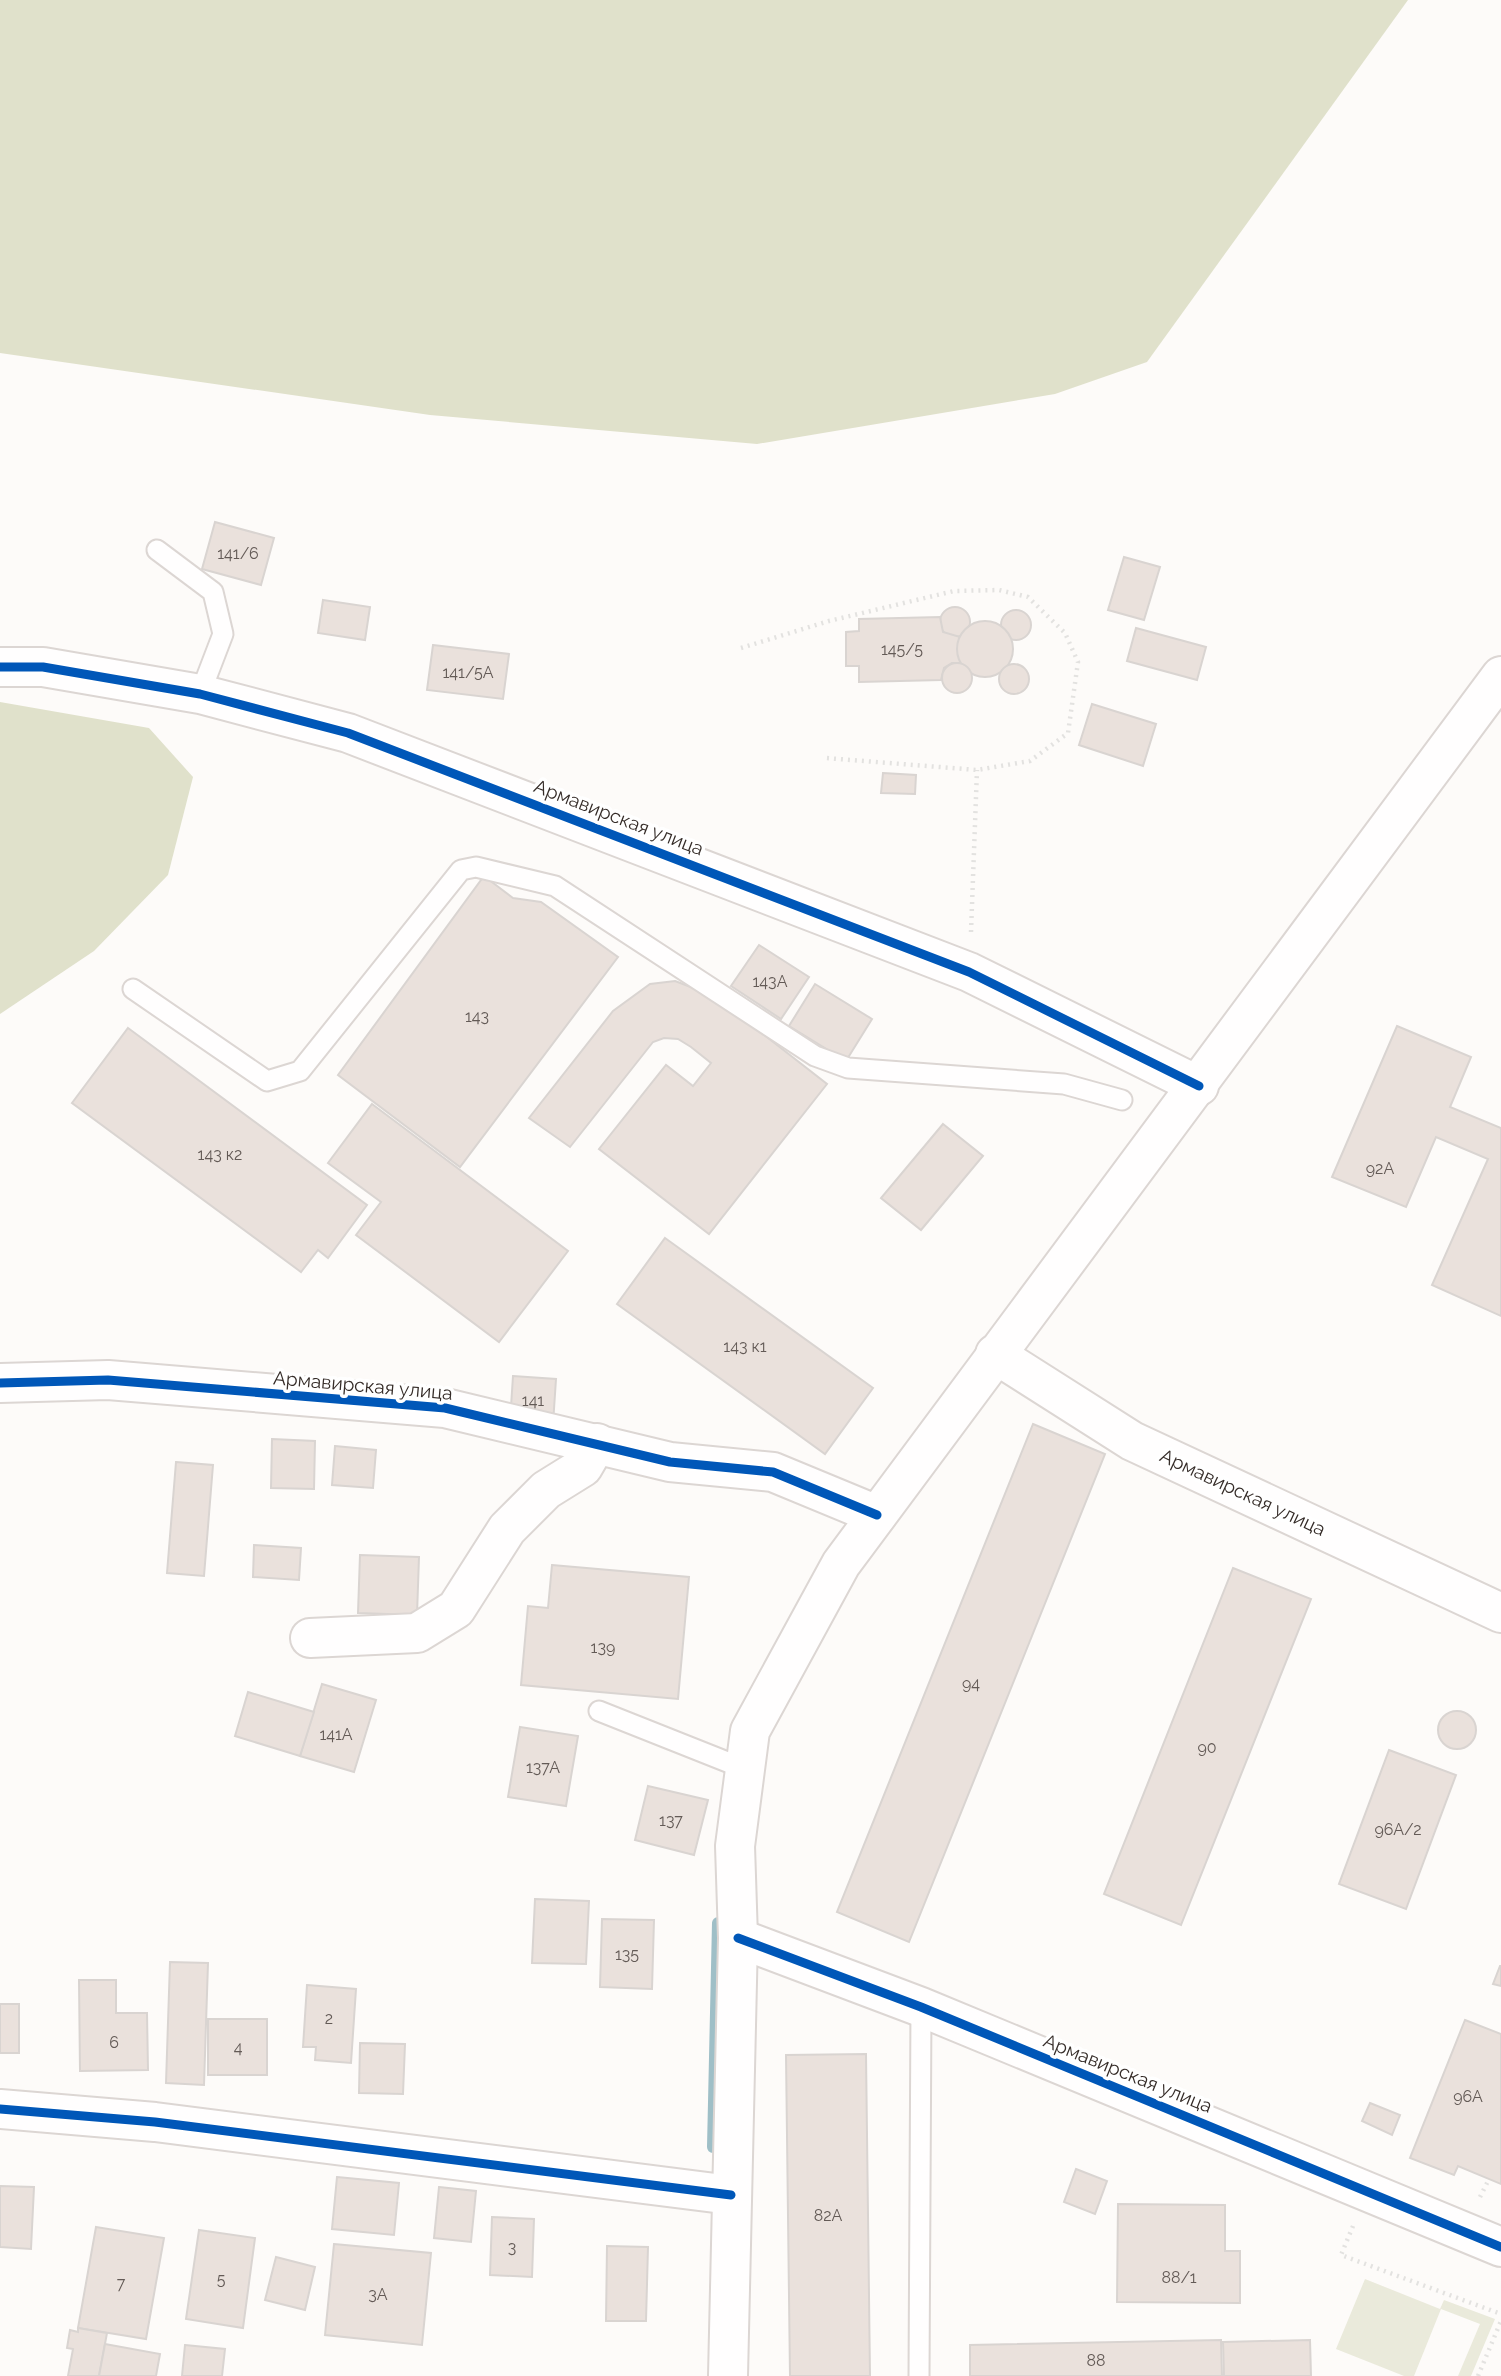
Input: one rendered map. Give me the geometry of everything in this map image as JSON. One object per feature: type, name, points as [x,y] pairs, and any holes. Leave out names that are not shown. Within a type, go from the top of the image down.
[{"type":"street","name":"Армавирская улица","points":[[0,667],[43,667],[200,694],[348,733],[969,972],[1199,1086]]},
{"type":"street","points":[[727,2376],[738,1938],[735,1846],[750,1731],[841,1564],[995,1354],[1199,1086],[1501,676]]},
{"type":"street","name":"Армавирская улица","points":[[995,1354],[1132,1441],[1501,1613]]},
{"type":"street","name":"Армавирская улица","points":[[0,1383],[108,1380],[444,1408],[670,1462],[772,1472],[877,1515]]},
{"type":"street","points":[[310,1637],[417,1633],[456,1609],[508,1529],[546,1490],[583,1467],[597,1443]]},
{"type":"street","name":"Армавирская улица","points":[[738,1938],[921,2007],[1501,2247]]},
{"type":"street","points":[[0,2109],[155,2122],[731,2195]]},
{"type":"lane","points":[[157,550],[213,592],[223,634],[200,694]]},
{"type":"lane","points":[[133,989],[267,1081],[300,1071],[461,870],[477,867],[555,886],[815,1056],[848,1068],[1064,1084],[1122,1100]]},
{"type":"lane","points":[[598,1711],[745,1769]]},
{"type":"lane","points":[[919,2376],[921,2007]]},
{"type":"path","points":[[741,648],[830,621],[954,591],[999,590],[1028,597],[1065,633],[1078,662],[1068,733],[1030,761],[977,770],[826,758]]},
{"type":"path","points":[[969,972],[977,770]]},
{"type":"path","points":[[1476,2207],[1489,2179]]},
{"type":"path","points":[[1368,2190],[1341,2255],[1501,2314]]},
{"type":"path","points":[[1478,2376],[1501,2321]]},
{"type":"shaded area","points":[[1365,2279],[1440,2309],[1444,2300],[1495,2319],[1471,2376],[1458,2376],[1480,2324],[1441,2309],[1414,2376],[1404,2376],[1336,2349]]},
{"type":"green space","points":[[0,0],[1408,0],[1147,362],[1055,394],[757,444],[430,415],[0,353]]},
{"type":"green space","points":[[0,702],[149,728],[193,777],[168,875],[94,951],[0,1014]]},
{"type":"building","points":[[215,522],[274,538],[261,585],[202,569]]},
{"type":"building","points":[[1124,557],[1160,567],[1144,620],[1108,610]]},
{"type":"building","points":[[323,600],[370,607],[365,640],[318,633]]},
{"type":"building","points":[[955,607],[966,611],[970,622],[966,633],[955,637],[944,633],[940,622],[944,611]]},
{"type":"building","points":[[1016,610],[1027,614],[1031,625],[1027,636],[1016,640],[1005,636],[1001,625],[1005,614]]},
{"type":"building","points":[[940,617],[943,632],[960,637],[958,654],[961,663],[952,663],[944,668],[941,680],[859,682],[859,666],[846,666],[846,632],[859,631],[859,619]]},
{"type":"building","points":[[985,621],[996,623],[1005,629],[1011,638],[1011,660],[1005,669],[996,675],[985,677],[974,675],[965,669],[959,660],[957,649],[959,638],[965,629],[974,623]]},
{"type":"building","points":[[1136,628],[1206,647],[1197,680],[1127,661]]},
{"type":"building","points":[[433,645],[509,654],[503,699],[427,690]]},
{"type":"building","points":[[957,663],[968,667],[972,678],[968,689],[957,693],[946,689],[942,678],[946,667]]},
{"type":"building","points":[[1014,664],[1025,668],[1029,679],[1025,690],[1014,694],[1003,690],[999,679],[1003,668]]},
{"type":"building","points":[[1092,704],[1156,724],[1143,766],[1079,745]]},
{"type":"building","points":[[883,773],[916,775],[915,794],[881,793]]},
{"type":"building","points":[[484,876],[513,898],[541,902],[618,957],[460,1167],[338,1075]]},
{"type":"building","points":[[759,945],[809,977],[781,1019],[731,986]]},
{"type":"building","points":[[675,981],[696,989],[745,1020],[827,1084],[709,1234],[599,1149],[666,1065],[693,1086],[711,1063],[691,1047],[678,1039],[664,1038],[653,1042],[570,1147],[529,1118],[613,1011],[650,984]]},
{"type":"building","points":[[815,984],[872,1019],[846,1061],[789,1026]]},
{"type":"building","points":[[1397,1026],[1471,1057],[1450,1107],[1501,1128],[1501,1316],[1432,1285],[1488,1159],[1436,1137],[1406,1207],[1332,1177]]},
{"type":"building","points":[[128,1028],[367,1205],[328,1258],[318,1250],[301,1272],[72,1103]]},
{"type":"building","points":[[372,1104],[568,1251],[499,1342],[356,1235],[381,1202],[328,1163]]},
{"type":"building","points":[[943,1124],[983,1156],[921,1230],[881,1198]]},
{"type":"building","points":[[665,1238],[873,1388],[825,1454],[617,1304]]},
{"type":"building","points":[[513,1376],[556,1379],[553,1424],[510,1422]]},
{"type":"building","points":[[1033,1424],[1105,1454],[909,1942],[837,1912]]},
{"type":"building","points":[[272,1439],[315,1441],[314,1489],[271,1488]]},
{"type":"building","points":[[335,1446],[376,1450],[373,1488],[332,1485]]},
{"type":"building","points":[[176,1462],[213,1465],[204,1576],[167,1573]]},
{"type":"building","points":[[254,1545],[301,1548],[299,1580],[253,1577]]},
{"type":"building","points":[[360,1555],[419,1557],[417,1615],[358,1613]]},
{"type":"building","points":[[552,1565],[689,1577],[678,1699],[521,1685],[528,1606],[548,1608]]},
{"type":"building","points":[[1233,1568],[1311,1599],[1181,1925],[1104,1894]]},
{"type":"building","points":[[322,1684],[376,1700],[354,1772],[300,1756]]},
{"type":"building","points":[[248,1692],[314,1712],[300,1756],[235,1736]]},
{"type":"building","points":[[1457,1711],[1470,1717],[1476,1730],[1470,1743],[1457,1749],[1444,1743],[1438,1730],[1444,1717]]},
{"type":"building","points":[[520,1727],[578,1736],[566,1806],[508,1797]]},
{"type":"building","points":[[1389,1750],[1456,1775],[1406,1909],[1339,1884]]},
{"type":"building","points":[[648,1786],[708,1800],[694,1855],[635,1840]]},
{"type":"building","points":[[535,1899],[589,1901],[586,1964],[532,1963]]},
{"type":"building","points":[[602,1919],[654,1920],[652,1989],[600,1987]]},
{"type":"building","points":[[170,1962],[208,1963],[204,2085],[166,2083]]},
{"type":"building","points":[[1501,1966],[1501,1986],[1493,1984]]},
{"type":"building","points":[[79,1980],[116,1980],[116,2013],[147,2013],[148,2070],[80,2071]]},
{"type":"building","points":[[307,1985],[356,1989],[351,2063],[315,2060],[316,2047],[303,2047]]},
{"type":"building","points":[[0,2004],[19,2004],[19,2053],[0,2053]]},
{"type":"building","points":[[208,2019],[267,2019],[267,2075],[208,2075]]},
{"type":"building","points":[[1465,2020],[1501,2034],[1501,2184],[1458,2166],[1454,2175],[1410,2158]]},
{"type":"building","points":[[360,2043],[405,2044],[403,2094],[359,2093]]},
{"type":"building","points":[[866,2054],[870,2376],[790,2376],[786,2055]]},
{"type":"building","points":[[1370,2103],[1400,2115],[1392,2135],[1362,2121]]},
{"type":"building","points":[[1076,2169],[1107,2181],[1095,2214],[1064,2202]]},
{"type":"building","points":[[337,2177],[399,2183],[394,2235],[332,2229]]},
{"type":"building","points":[[0,2186],[34,2187],[31,2249],[0,2247]]},
{"type":"building","points":[[439,2187],[476,2191],[471,2242],[434,2238]]},
{"type":"building","points":[[1118,2204],[1225,2205],[1225,2251],[1240,2251],[1240,2303],[1117,2302]]},
{"type":"building","points":[[492,2217],[534,2219],[532,2277],[490,2275]]},
{"type":"building","points":[[96,2227],[164,2238],[146,2339],[78,2328]]},
{"type":"building","points":[[199,2230],[255,2238],[243,2328],[186,2319]]},
{"type":"building","points":[[334,2244],[431,2253],[422,2345],[325,2335]]},
{"type":"building","points":[[607,2246],[648,2247],[646,2321],[606,2321]]},
{"type":"building","points":[[276,2257],[315,2267],[305,2310],[265,2300]]},
{"type":"building","points":[[78,2328],[107,2333],[99,2376],[68,2376],[73,2349],[67,2348],[70,2330],[78,2332]]},
{"type":"building","points":[[1221,2340],[1222,2376],[970,2376],[970,2345]]},
{"type":"building","points":[[1310,2340],[1311,2376],[1224,2376],[1223,2342]]},
{"type":"building","points":[[105,2344],[160,2354],[156,2376],[99,2376]]},
{"type":"building","points":[[185,2345],[225,2349],[222,2376],[182,2376]]},
{"type":"waterway","points":[[713,2147],[718,1923]]},
{"type":"cycle path","points":[[0,667],[43,667],[200,694],[348,733],[969,972],[1199,1086]]},
{"type":"cycle path","points":[[0,1383],[108,1380],[445,1408],[670,1462],[773,1472],[877,1515]]},
{"type":"cycle path","points":[[738,1938],[921,2007],[1501,2247]]},
{"type":"cycle path","points":[[0,2109],[155,2122],[731,2195]]}]
